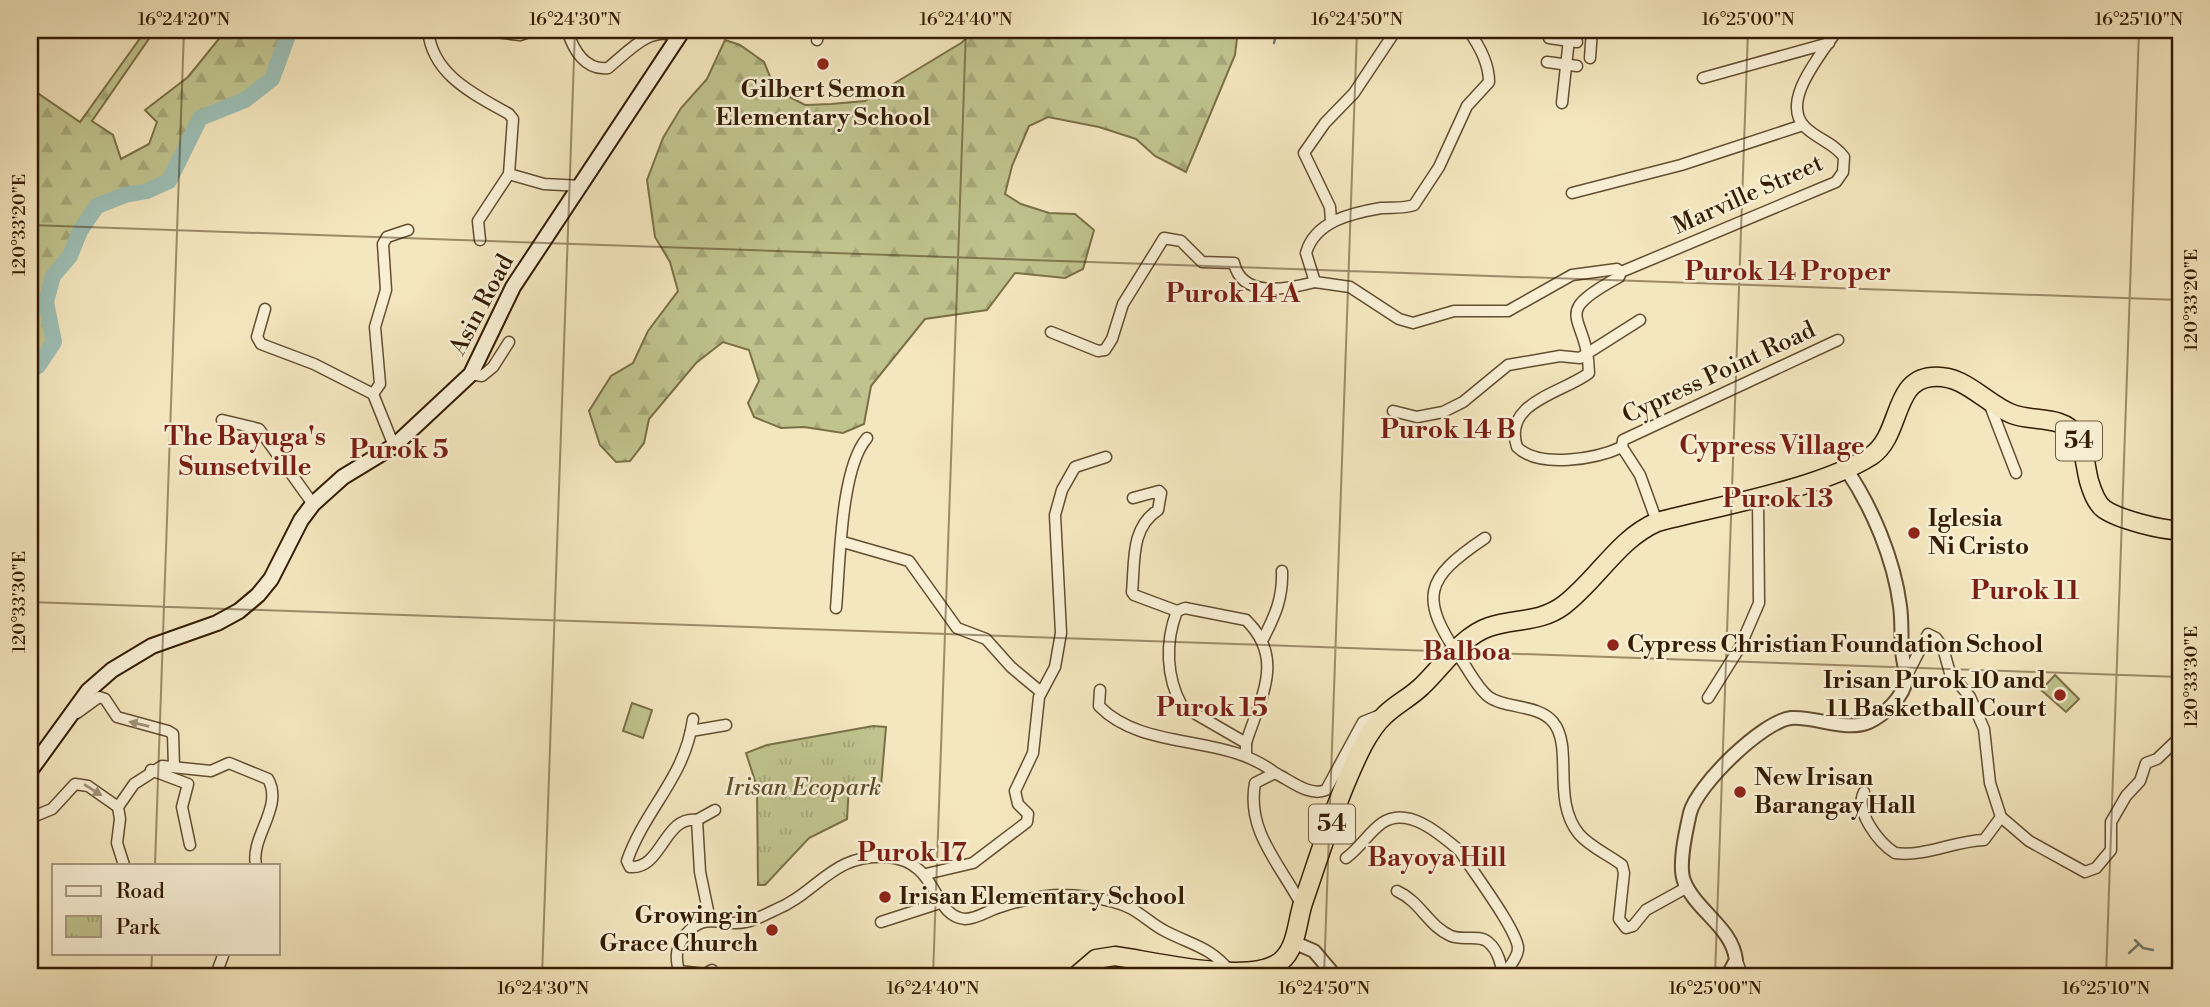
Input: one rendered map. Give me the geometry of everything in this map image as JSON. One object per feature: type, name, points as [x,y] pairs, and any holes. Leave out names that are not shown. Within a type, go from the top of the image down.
[{"type":"highway","name":"54","points":[[1075,977],[1096,959],[1115,956],[1231,972],[1258,972],[1275,966],[1285,957],[1293,942],[1302,906],[1349,776],[1364,744],[1386,714],[1422,687],[1456,652],[1486,627],[1547,617],[1600,572],[1633,534],[1657,522],[1846,469],[1882,446],[1894,426],[1905,393],[1912,384],[1923,378],[1947,377],[1962,382],[1989,403],[2014,415],[2061,423],[2071,429],[2082,449],[2095,498],[2104,509],[2140,522],[2180,530]]},
{"type":"main road","name":"Asin Road","points":[[30,771],[88,691],[125,662],[152,646],[217,623],[239,611],[258,595],[271,579],[301,520],[313,504],[343,477],[394,446],[471,374],[513,287],[681,34]]},
{"type":"street","points":[[428,30],[434,56],[453,79],[513,119],[509,174],[478,221],[480,240]]},
{"type":"street","points":[[486,31],[520,34],[535,30]]},
{"type":"street","points":[[567,30],[572,45],[588,64],[603,69],[656,32],[681,34]]},
{"type":"street","points":[[1331,221],[1330,207],[1304,153],[1325,122],[1354,93],[1396,30]]},
{"type":"street","points":[[1315,282],[1306,253],[1308,245],[1320,229],[1331,221],[1382,208],[1414,205],[1425,192],[1467,106],[1489,82],[1483,55],[1468,30]]},
{"type":"street","points":[[1562,103],[1566,64],[1573,42],[1570,30]]},
{"type":"street","points":[[1590,58],[1592,30]]},
{"type":"street","name":"Marville Street","points":[[1621,272],[1836,182],[1843,172],[1844,157],[1803,125],[1797,117],[1799,94],[1837,30]]},
{"type":"street","points":[[1549,38],[1573,42]]},
{"type":"street","points":[[1703,78],[1829,43]]},
{"type":"street","points":[[1547,62],[1577,66]]},
{"type":"street","points":[[1572,193],[1681,165],[1803,125]]},
{"type":"street","points":[[509,174],[544,184],[582,186]]},
{"type":"street","points":[[373,394],[379,388],[380,379],[375,327],[386,290],[383,244],[387,237],[408,230]]},
{"type":"street","points":[[1052,332],[1098,351],[1105,350],[1112,339],[1123,304],[1138,283],[1158,243],[1164,238],[1181,241],[1202,262],[1234,262],[1237,274],[1252,286],[1278,290],[1315,282],[1350,287],[1399,319],[1413,323],[1454,311],[1508,312],[1572,275],[1617,269],[1621,272],[1619,277],[1586,296],[1578,304],[1576,318],[1589,372],[1586,376],[1542,397],[1524,411],[1515,435],[1517,447],[1523,453],[1555,462],[1622,447],[1640,475],[1657,522]]},
{"type":"street","points":[[265,309],[257,337],[261,344],[314,364],[373,394],[394,446]]},
{"type":"street","points":[[1393,411],[1414,416],[1443,412],[1463,402],[1508,365],[1542,358],[1586,356],[1595,346],[1640,320]]},
{"type":"street","name":"Cypress Point Road","points":[[1622,447],[1623,440],[1838,340]]},
{"type":"street","points":[[471,374],[482,376],[489,371],[509,342]]},
{"type":"street","points":[[1989,403],[2016,473]]},
{"type":"street","points":[[222,420],[259,429],[313,504]]},
{"type":"street","points":[[836,608],[854,459],[867,438]]},
{"type":"street","points":[[926,874],[973,863],[1027,822],[1028,814],[1018,804],[1015,791],[1033,753],[1041,692],[1055,667],[1061,633],[1055,526],[1058,502],[1076,467],[1106,457]]},
{"type":"street","points":[[1846,469],[1865,499],[1893,571],[1900,604],[1906,678]]},
{"type":"street","points":[[1133,498],[1159,491],[1161,494],[1158,510],[1150,515],[1136,538],[1132,592],[1177,611],[1185,608],[1246,620],[1263,639],[1269,659],[1267,674],[1246,749]]},
{"type":"street","points":[[1708,698],[1740,647],[1759,603],[1758,495]]},
{"type":"street","points":[[1485,538],[1453,561],[1437,580],[1435,615],[1443,634],[1490,698],[1546,716],[1554,723],[1561,744],[1565,809],[1570,821],[1587,842],[1622,865],[1625,873],[1619,919],[1626,928],[1633,926],[1647,910],[1684,889],[1690,812],[1695,801],[1718,772],[1774,722],[1791,718],[1821,719],[1850,726],[1870,722],[1893,704],[1928,634],[1936,638],[1943,648],[1950,673],[1970,697],[1984,729],[1990,783],[2001,817],[2029,841],[2085,872],[2096,868],[2111,850],[2111,822],[2126,796],[2140,781],[2146,763],[2157,759],[2180,737]]},
{"type":"street","points":[[842,542],[911,563],[957,628],[986,639],[1011,667],[1041,692]]},
{"type":"street","points":[[1263,639],[1278,611],[1282,593],[1282,571]]},
{"type":"street","points":[[1177,611],[1168,655],[1176,696],[1182,706],[1219,724],[1275,773],[1309,791],[1318,793],[1326,790],[1363,722],[1386,714]]},
{"type":"street","points":[[1100,690],[1099,706],[1109,715],[1146,731],[1246,749]]},
{"type":"street","points":[[66,721],[99,697],[105,699],[117,717],[173,734],[174,767]]},
{"type":"street","points":[[693,719],[680,768],[638,831],[628,865],[633,868],[641,867],[653,857],[670,832],[715,810]]},
{"type":"street","points":[[691,732],[726,725]]},
{"type":"street","points":[[124,864],[117,843],[120,819],[118,807],[134,784],[162,765],[211,771],[229,762],[268,779],[272,794],[267,825],[254,853],[256,864]]},
{"type":"street","points":[[151,770],[188,784],[182,807],[190,845]]},
{"type":"street","points":[[1275,773],[1255,783],[1252,800],[1255,822],[1263,841],[1302,906]]},
{"type":"street","points":[[30,818],[52,809],[75,783],[81,783],[118,807]]},
{"type":"street","points":[[1864,792],[1859,800],[1860,812],[1895,853],[1923,853],[1957,843],[1984,840],[2001,817]]},
{"type":"street","points":[[1346,858],[1381,823],[1392,817],[1412,819],[1449,842],[1460,851],[1508,925],[1516,943],[1517,953],[1503,977]]},
{"type":"street","points":[[697,820],[700,872],[710,920]]},
{"type":"street","points":[[712,970],[705,974],[680,974],[676,952],[683,938],[699,923],[710,920],[747,922],[785,906],[832,869],[860,859],[899,859],[926,874],[940,903],[955,915],[968,919],[1013,904],[1062,895],[1128,907],[1165,931],[1216,953],[1231,972]]},
{"type":"street","points":[[1684,881],[1728,939],[1743,977]]},
{"type":"street","points":[[1397,891],[1412,898],[1426,912],[1428,920],[1446,933],[1466,940],[1478,938],[1488,941],[1497,954],[1503,977]]},
{"type":"street","points":[[881,922],[940,903]]},
{"type":"street","points":[[1293,942],[1314,951],[1336,977]]},
{"type":"street","points":[[215,977],[224,954]]},
{"type":"street","points":[[1727,977],[1735,965],[1735,956]]},
{"type":"green space","points":[[146,30],[155,30],[92,121],[113,135],[121,159],[149,144],[157,122],[145,110],[188,77],[226,30],[290,30],[272,79],[245,100],[200,118],[169,181],[97,206],[80,231],[70,256],[53,276],[46,302],[54,342],[38,366],[30,370],[30,88],[80,122]]},
{"type":"green space","points":[[976,30],[1238,30],[1235,55],[1186,172],[1155,156],[1136,139],[1099,127],[1048,117],[1029,126],[1012,166],[1005,194],[1021,204],[1049,213],[1075,214],[1094,230],[1083,269],[1065,278],[1015,273],[987,310],[925,319],[871,386],[864,424],[843,433],[804,427],[781,428],[754,417],[748,403],[759,381],[749,350],[723,342],[696,363],[649,419],[644,443],[630,461],[616,462],[600,445],[589,411],[611,376],[633,363],[648,331],[678,291],[670,262],[655,237],[647,180],[663,138],[681,108],[707,79],[725,40],[740,45],[764,62],[771,79],[782,93],[805,105],[831,104],[865,101],[961,43]]},
{"type":"green space","name":"Irisan Purok 10 and 11 Basketball Court","points":[[2055,675],[2079,699],[2066,712],[2041,690]]},
{"type":"green space","points":[[632,703],[652,710],[643,738],[623,731]]},
{"type":"green space","name":"Irisan Ecopark","points":[[873,726],[886,727],[881,786],[849,786],[847,819],[809,838],[765,885],[758,885],[757,787],[746,753],[767,745]]},
{"type":"green space","points":[[1102,967],[1177,974],[1177,977],[1112,977],[1095,973]]},
{"type":"waterway","points":[[30,370],[38,366],[54,342],[46,302],[53,276],[70,256],[80,231],[97,206],[125,195],[147,191],[169,181],[200,118],[245,100],[272,79],[290,30]]},
{"type":"waterway","points":[[1274,43],[1277,30]]},
{"type":"waterway","points":[[2135,940],[2143,948],[2153,950]]},
{"type":"waterway","points":[[2129,953],[2139,944]]},
{"type":"place","name":"Gilbert Semon Elementary School","points":[[823,64]]},
{"type":"place","name":"Iglesia Ni Cristo","points":[[1914,533]]},
{"type":"place","name":"Cypress Christian Foundation School","points":[[1613,645]]},
{"type":"place","name":"Irisan Purok 10 and 11 Basketball Court","points":[[2060,695]]},
{"type":"place","name":"New Irisan Barangay Hall","points":[[1740,792]]},
{"type":"place","name":"Irisan Elementary School","points":[[885,897]]},
{"type":"place","name":"Growing in Grace Church","points":[[772,930]]},
{"type":"district","name":"Purok 14 Proper","points":[[1788,272]]},
{"type":"district","name":"Purok 14 A","points":[[1233,294]]},
{"type":"district","name":"Purok 14 B","points":[[1448,430]]},
{"type":"district","name":"Cypress Village","points":[[1772,446]]},
{"type":"district","name":"Purok 5","points":[[399,450]]},
{"type":"district","name":"The Bayuga's Sunsetville","points":[[245,452]]},
{"type":"district","name":"Purok 13","points":[[1778,499]]},
{"type":"district","name":"Purok 11","points":[[2025,591]]},
{"type":"district","name":"Balboa","points":[[1467,652]]},
{"type":"district","name":"Purok 15","points":[[1212,708]]},
{"type":"district","name":"Purok 17","points":[[912,853]]},
{"type":"district","name":"Bayoya Hill","points":[[1437,858]]}]
